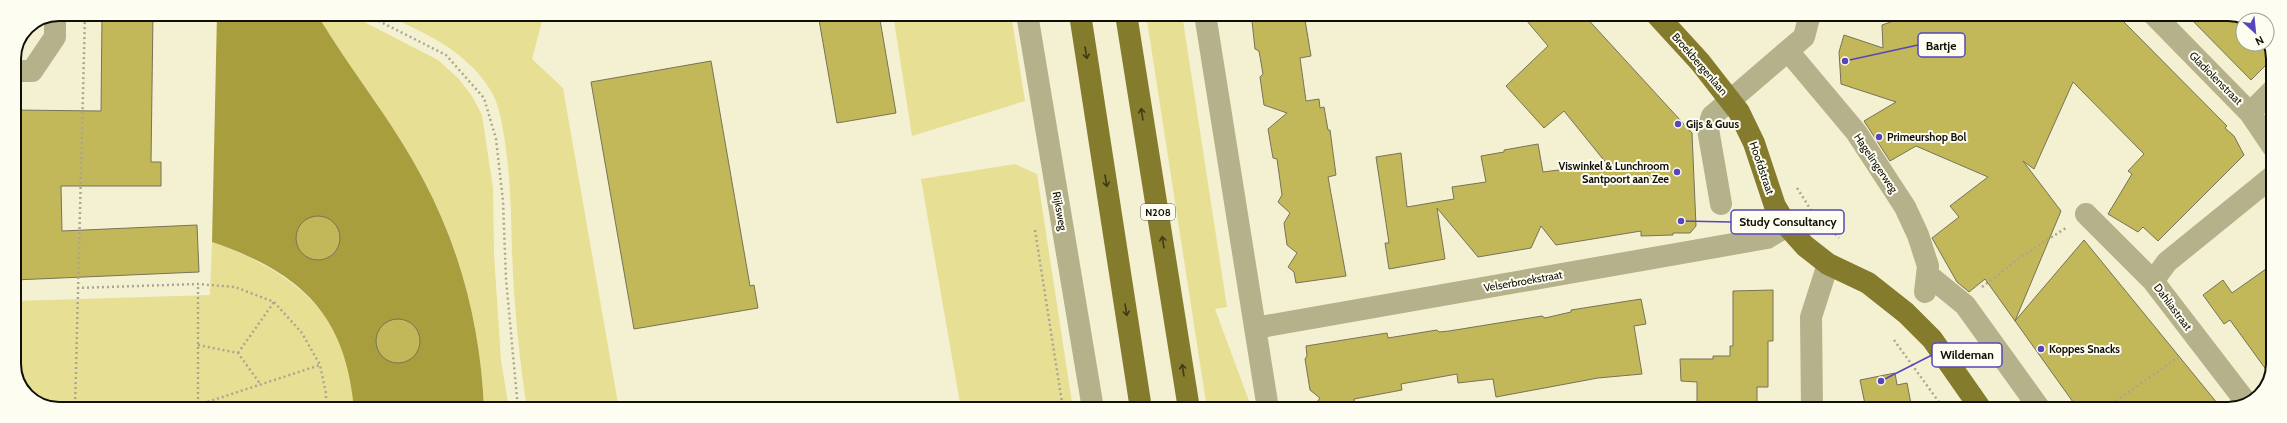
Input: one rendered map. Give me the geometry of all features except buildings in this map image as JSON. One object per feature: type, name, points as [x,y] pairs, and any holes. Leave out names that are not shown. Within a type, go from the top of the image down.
[{"type":"main road","points":[[1081,21],[1140,402]]},
{"type":"main road","name":"N208","points":[[1127,21],[1188,402]]},
{"type":"main road","name":"Broekbergenlaan","points":[[1662,21],[1731,100]]},
{"type":"main road","name":"Hoofdstraat","points":[[1731,100],[1754,143],[1767,186],[1775,206],[1787,226],[1805,246],[1828,264]]},
{"type":"main road","points":[[1828,264],[1868,283],[1906,313],[1932,339],[1976,402]]},
{"type":"street","name":"Rijksweg","points":[[1028,21],[1092,402]]},
{"type":"street","points":[[1206,21],[1267,402]]},
{"type":"street","points":[[1731,100],[1804,37],[1811,21]]},
{"type":"street","name":"Gladiolenstraat","points":[[2160,21],[2250,113],[2266,137]]},
{"type":"street","points":[[23,71],[55,37],[55,22]]},
{"type":"street","name":"Hagelingerweg","points":[[1788,51],[1856,132],[1885,174],[1905,208],[1918,235],[1928,266],[1926,283],[1962,303]]},
{"type":"street","points":[[2250,113],[2266,97]]},
{"type":"street","name":"Broekbergenlaan","points":[[1721,204],[1708,129],[1712,116],[1731,100]]},
{"type":"street","name":"Dahliastraat","points":[[2243,398],[2153,281],[2167,262],[2266,182]]},
{"type":"street","points":[[2086,214],[2153,281]]},
{"type":"street","name":"Velserbroekstraat","points":[[1255,328],[1767,238],[1787,226]]},
{"type":"street","points":[[1812,402],[1811,317],[1828,264]]},
{"type":"street","points":[[1962,303],[2035,402]]},
{"type":"path","points":[[75,402],[85,21]]},
{"type":"path","points":[[379,21],[446,55],[484,98],[496,139],[503,201],[506,279],[517,402]]},
{"type":"path","points":[[1793,181],[1811,210],[1840,239]]},
{"type":"path","points":[[1962,303],[2022,256],[2086,214]]},
{"type":"path","points":[[77,288],[198,284],[234,287],[274,302],[302,333],[320,365],[326,393],[326,402]]},
{"type":"path","points":[[198,284],[198,402]]},
{"type":"path","points":[[238,353],[274,302]]},
{"type":"path","points":[[1893,338],[1939,402]]},
{"type":"path","points":[[2116,401],[2200,341]]},
{"type":"path","points":[[198,345],[238,353],[261,384]]},
{"type":"path","points":[[212,402],[320,365]]},
{"type":"shaded area","points":[[217,21],[321,21],[385,116],[411,158],[423,179],[448,234],[467,291],[479,349],[484,402],[353,402],[349,375],[341,347],[328,322],[313,301],[293,283],[270,267],[243,254],[212,242]]},
{"type":"shaded area","points":[[321,21],[363,21],[438,60],[458,78],[472,96],[482,115],[493,188],[494,254],[501,360],[508,402],[484,402],[479,349],[467,291],[448,234],[423,179],[411,158],[385,116]]},
{"type":"shaded area","points":[[399,21],[542,21],[532,59],[563,88],[618,402],[526,402],[513,272],[508,163],[503,128],[497,105],[492,92],[475,69],[451,49],[430,36]]},
{"type":"shaded area","points":[[894,21],[1012,21],[1025,101],[912,136]]},
{"type":"shaded area","points":[[1147,21],[1183,21],[1227,307],[1215,309],[1249,402],[1206,402]]},
{"type":"shaded area","points":[[1015,164],[1037,174],[1072,402],[960,402],[921,179]]},
{"type":"shaded area","points":[[212,242],[257,261],[279,274],[298,288],[315,304],[330,323],[341,345],[349,369],[353,402],[54,402],[42,398],[36,394],[26,383],[22,374],[21,366],[21,301],[210,295]]},
{"type":"place","name":"Bartje","points":[[1845,61]]},
{"type":"place","name":"Gijs & Guus","points":[[1678,124]]},
{"type":"place","name":"Primeurshop Bol","points":[[1879,137]]},
{"type":"place","name":"Viswinkel & Lunchroom Santpoort aan Zee","points":[[1677,172]]},
{"type":"place","name":"Study Consultancy","points":[[1681,221]]},
{"type":"place","name":"Koppes Snacks","points":[[2041,349]]},
{"type":"place","name":"Wildeman","points":[[1881,381]]}]
